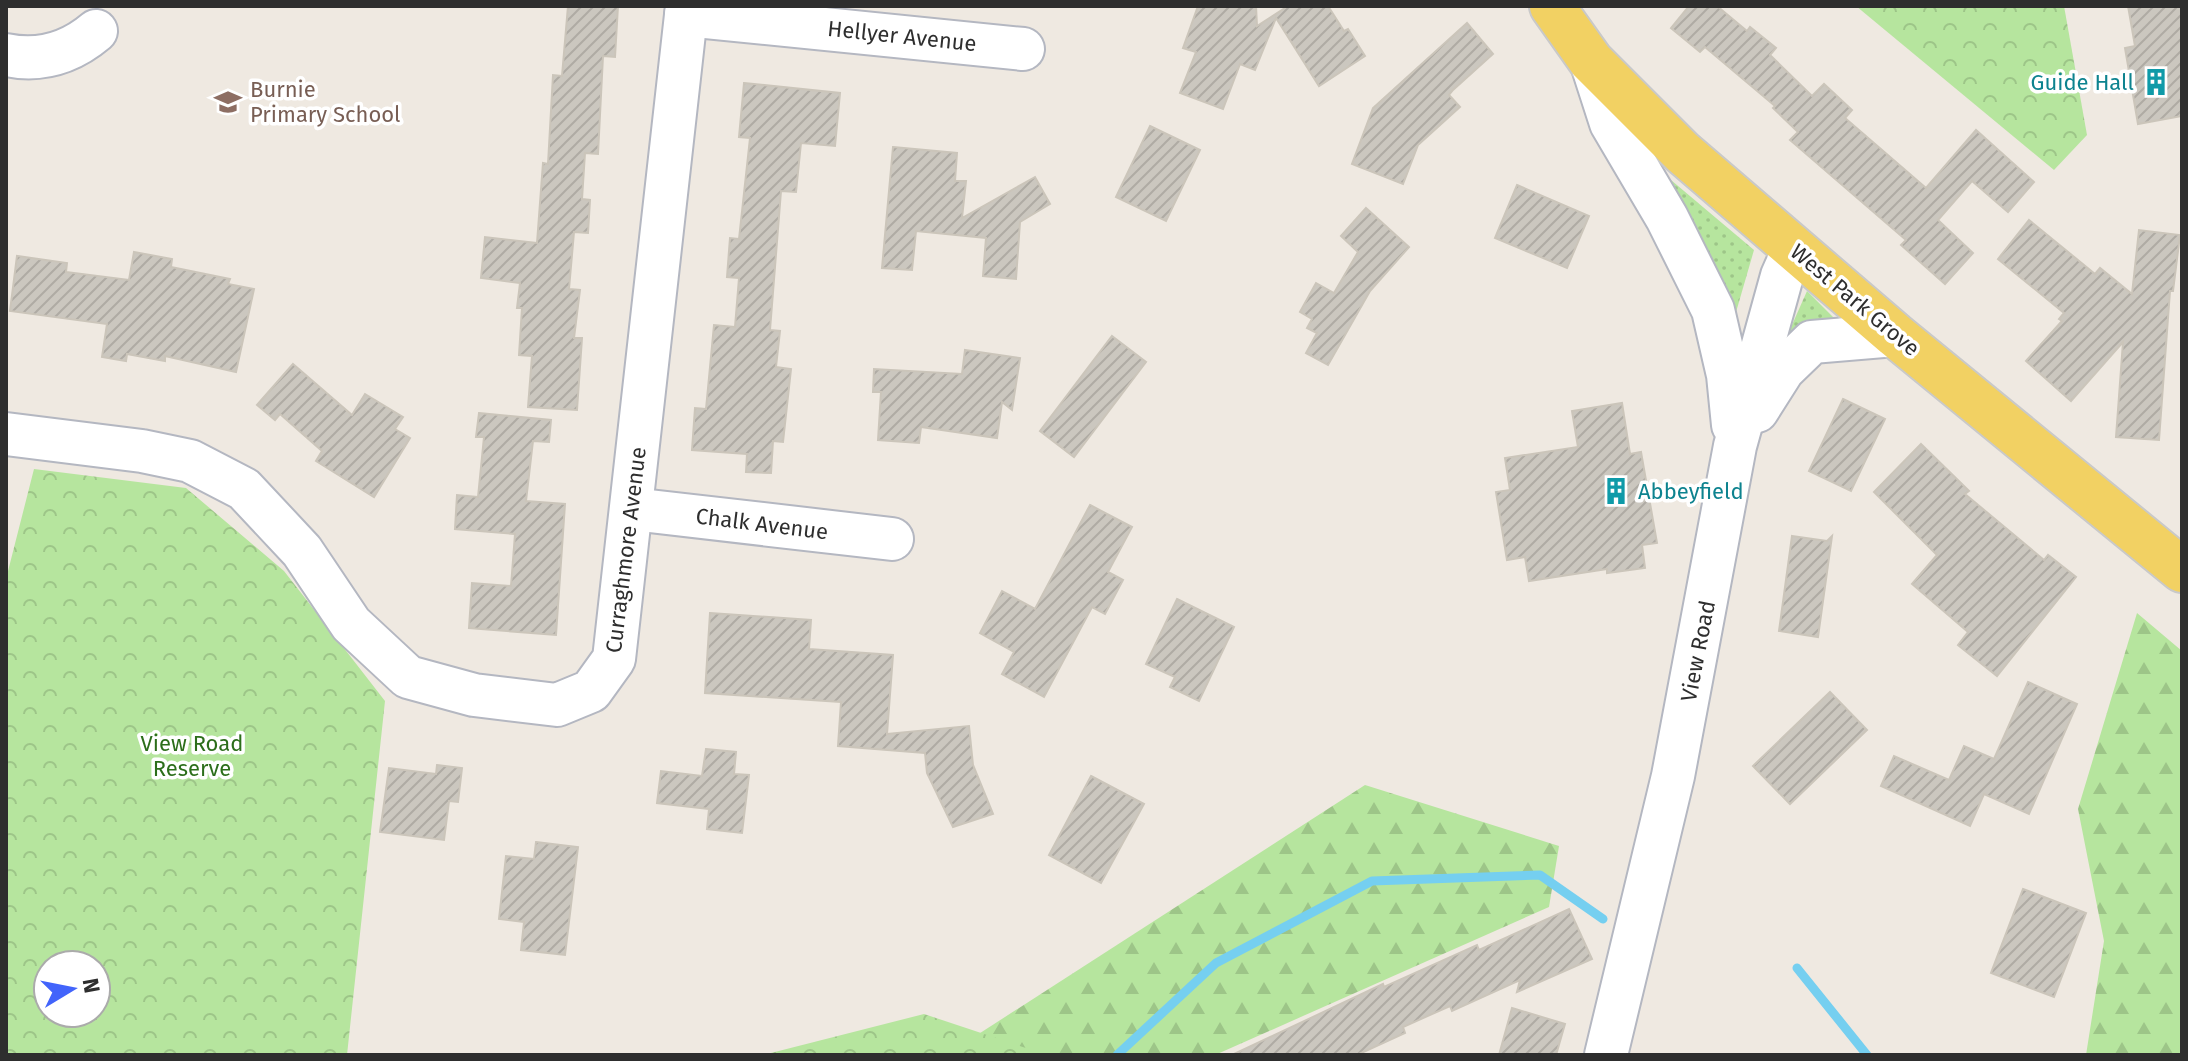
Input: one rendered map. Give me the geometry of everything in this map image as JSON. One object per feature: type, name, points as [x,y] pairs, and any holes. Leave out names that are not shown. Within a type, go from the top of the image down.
[{"type":"main road","name":"West Park Grove","points":[[1552,6],[1591,61],[1682,152],[1895,335],[2182,570]]},
{"type":"street","name":"Hellyer Avenue","points":[[687,11],[1023,49]]},
{"type":"street","name":"Curraghmore Avenue","points":[[6,434],[142,451],[190,461],[244,489],[302,551],[351,624],[408,677],[474,695],[557,705],[591,691],[614,659],[687,11]]},
{"type":"street","points":[[6,55],[23,58],[56,55],[81,44],[96,31]]},
{"type":"street","points":[[1591,61],[1611,123],[1667,218],[1713,310],[1728,375],[1735,446]]},
{"type":"street","name":"View Road","points":[[1606,1055],[1673,776],[1735,446],[1782,276],[1794,249]]},
{"type":"street","points":[[1735,446],[1783,370],[1812,342],[1895,335]]},
{"type":"street","name":"Chalk Avenue","points":[[632,509],[892,539]]},
{"type":"green space","points":[[1856,6],[2064,6],[2087,135],[2054,170]]},
{"type":"green space","points":[[1646,159],[1754,250],[1732,326]]},
{"type":"green space","points":[[1807,291],[1835,319],[1784,343]]},
{"type":"green space","name":"View Road Reserve","points":[[34,469],[186,488],[284,571],[385,701],[347,1055],[6,1055],[6,579]]},
{"type":"green space","points":[[2137,613],[2182,651],[2182,1055],[2086,1055],[2104,941],[2078,809]]},
{"type":"green space","points":[[1365,785],[1559,846],[1549,907],[1215,1055],[946,1055]]},
{"type":"green space","points":[[924,1014],[1047,1055],[763,1055]]},
{"type":"building","points":[[568,6],[618,6],[615,57],[603,56],[598,154],[585,153],[582,199],[590,200],[588,233],[574,232],[569,289],[580,290],[574,338],[582,338],[577,410],[528,407],[532,356],[519,355],[522,308],[517,308],[520,283],[481,278],[485,237],[537,243],[543,163],[548,164],[553,75],[562,76]]},
{"type":"building","points":[[1198,6],[1256,6],[1257,26],[1288,6],[1328,6],[1365,56],[1319,86],[1276,18],[1255,70],[1240,64],[1223,109],[1180,93],[1196,52],[1183,48]]},
{"type":"building","points":[[1689,6],[1717,6],[1747,31],[1750,27],[1776,48],[1770,55],[1812,96],[1824,84],[1852,110],[1845,118],[1926,188],[1976,130],[2034,182],[2008,212],[1972,181],[1938,220],[1973,253],[1945,284],[1901,245],[1906,240],[1790,140],[1798,132],[1773,108],[1775,106],[1705,47],[1700,52],[1671,28]]},
{"type":"building","name":"Guide Hall","points":[[2128,6],[2182,6],[2182,116],[2138,124],[2125,48],[2135,46]]},
{"type":"building","points":[[1467,23],[1493,54],[1449,95],[1460,107],[1418,145],[1403,184],[1352,164],[1373,108]]},
{"type":"building","points":[[744,83],[840,93],[835,146],[801,143],[796,192],[781,191],[770,330],[780,331],[776,367],[791,369],[783,442],[773,441],[771,473],[746,472],[747,454],[692,450],[695,408],[706,409],[714,325],[735,327],[739,278],[727,277],[730,238],[739,239],[750,138],[739,137]]},
{"type":"building","points":[[1150,126],[1200,150],[1166,221],[1116,197]]},
{"type":"building","points":[[893,147],[957,153],[955,181],[966,181],[962,218],[1035,177],[1050,204],[1020,222],[1016,279],[983,276],[986,238],[916,231],[912,270],[882,268]]},
{"type":"building","points":[[1517,185],[1589,216],[1567,268],[1495,238]]},
{"type":"building","points":[[1366,208],[1409,247],[1370,291],[1328,365],[1306,353],[1317,333],[1307,328],[1312,319],[1300,312],[1316,283],[1334,293],[1358,252],[1341,236]]},
{"type":"building","points":[[2029,220],[2095,274],[2100,268],[2132,294],[2139,230],[2180,235],[2173,291],[2170,291],[2159,440],[2116,437],[2123,342],[2071,401],[2026,361],[2062,321],[2059,319],[2064,313],[1998,259]]},
{"type":"building","points":[[134,252],[172,259],[171,267],[230,279],[228,284],[254,289],[236,372],[165,356],[165,361],[127,354],[126,361],[102,357],[107,324],[10,311],[17,256],[67,263],[66,272],[129,280]]},
{"type":"building","points":[[1112,336],[1146,362],[1074,457],[1040,431]]},
{"type":"building","points":[[965,350],[1020,358],[1012,410],[1002,402],[997,438],[921,427],[919,443],[878,440],[881,392],[873,392],[874,369],[962,374]]},
{"type":"building","points":[[293,364],[352,415],[365,394],[403,417],[395,429],[410,438],[374,497],[316,461],[322,451],[280,414],[275,420],[257,405]]},
{"type":"building","points":[[1843,399],[1885,419],[1851,491],[1809,471]]},
{"type":"building","name":"Abbeyfield","points":[[1622,403],[1630,454],[1641,452],[1657,543],[1642,545],[1645,568],[1607,573],[1607,569],[1529,581],[1525,557],[1507,560],[1496,492],[1510,490],[1505,458],[1578,447],[1572,411]]},
{"type":"building","points":[[479,413],[551,420],[549,442],[533,441],[526,501],[565,504],[556,635],[469,628],[472,583],[511,586],[515,534],[455,529],[457,495],[478,497],[484,437],[476,437]]},
{"type":"building","points":[[1921,444],[1969,491],[1965,494],[2044,560],[2048,555],[2076,577],[1997,676],[1958,645],[1968,632],[1912,584],[1937,555],[1874,492]]},
{"type":"building","points":[[1090,505],[1132,527],[1108,572],[1123,580],[1105,614],[1092,607],[1044,697],[1002,674],[1014,652],[980,633],[1002,591],[1035,609]]},
{"type":"building","points":[[1792,536],[1827,541],[1832,536],[1818,637],[1779,631]]},
{"type":"building","points":[[1177,599],[1234,627],[1199,701],[1170,687],[1175,677],[1146,664]]},
{"type":"building","points":[[710,613],[811,620],[809,649],[893,655],[887,734],[969,726],[973,765],[993,814],[953,827],[927,773],[925,753],[838,746],[841,702],[705,693]]},
{"type":"building","points":[[2028,682],[2077,704],[2029,814],[1984,794],[1970,826],[1881,786],[1894,756],[1949,780],[1964,746],[1994,759]]},
{"type":"building","points":[[1830,692],[1867,730],[1790,804],[1753,766]]},
{"type":"building","points":[[706,749],[736,752],[734,774],[749,775],[742,833],[707,829],[709,809],[657,803],[661,771],[702,776]]},
{"type":"building","points":[[437,765],[462,768],[458,802],[449,801],[444,840],[380,832],[389,768],[436,774]]},
{"type":"building","points":[[1091,776],[1144,804],[1101,883],[1049,855]]},
{"type":"building","points":[[536,842],[578,847],[565,955],[521,950],[524,922],[499,919],[506,856],[534,859]]},
{"type":"building","points":[[2023,889],[2086,913],[2054,997],[1991,973]]},
{"type":"building","points":[[1569,909],[1592,959],[1517,992],[1520,980],[1452,1011],[1450,1006],[1403,1027],[1405,1033],[1357,1055],[1232,1055],[1383,984],[1384,987],[1477,945],[1479,950]]},
{"type":"building","points":[[1512,1008],[1565,1024],[1556,1055],[1499,1055]]},
{"type":"waterway","points":[[1117,1055],[1216,963],[1372,881],[1540,875],[1603,919]]},
{"type":"waterway","points":[[1797,968],[1867,1055]]},
{"type":"place","name":"Guide Hall","points":[[2156,82]]},
{"type":"place","name":"Burnie Primary School","points":[[228,102]]},
{"type":"place","name":"Abbeyfield","points":[[1616,491]]}]
